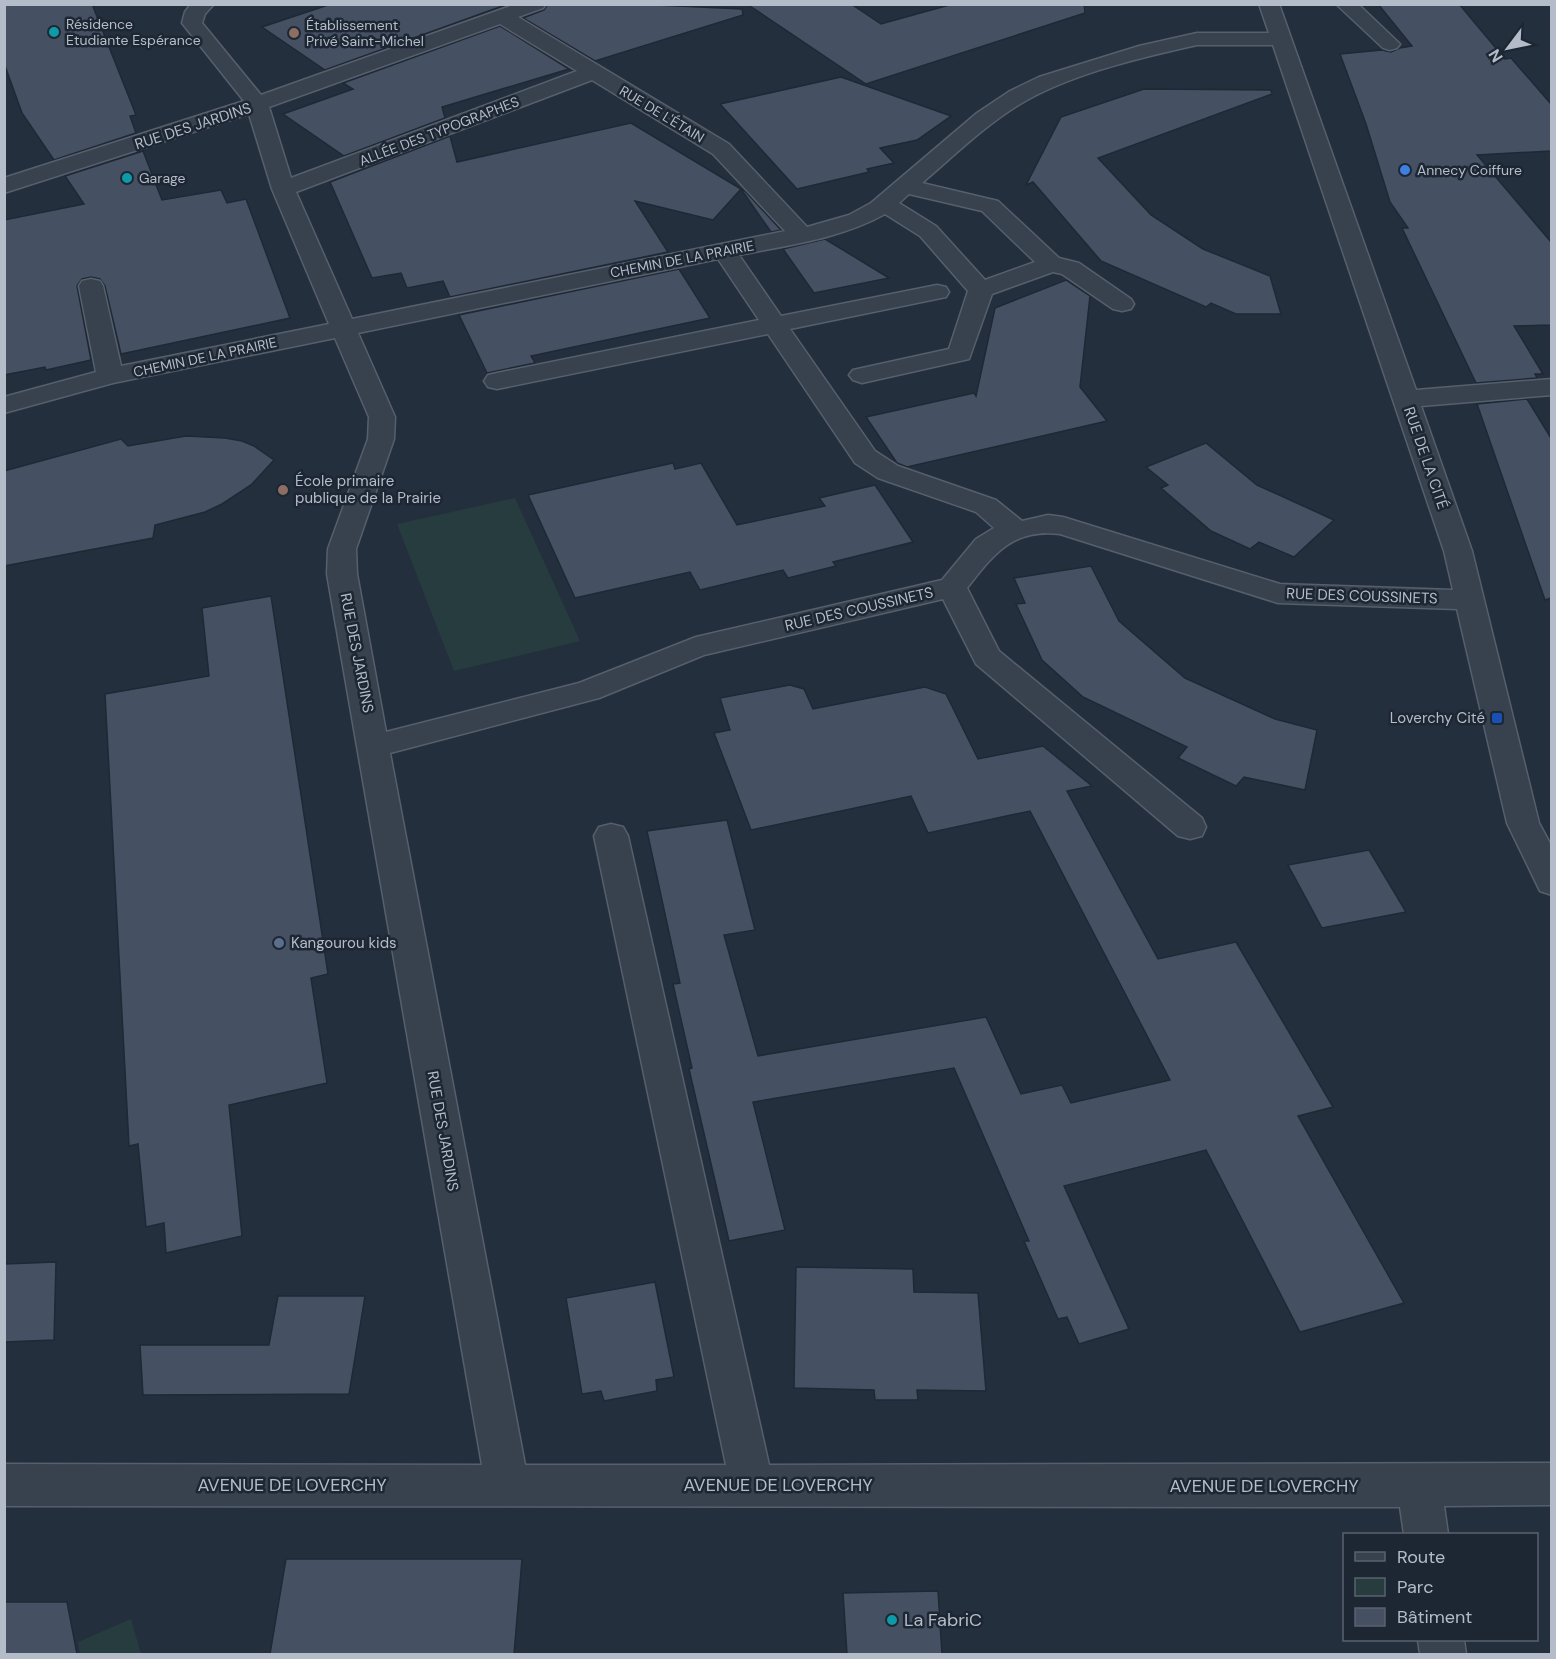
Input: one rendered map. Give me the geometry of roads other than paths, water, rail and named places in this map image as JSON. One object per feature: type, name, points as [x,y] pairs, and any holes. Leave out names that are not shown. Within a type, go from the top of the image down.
[{"type":"street","points":[[204,4],[195,12],[192,23],[257,104],[536,4]]},
{"type":"street","points":[[1269,4],[1281,39]]},
{"type":"street","points":[[1346,4],[1390,44]]},
{"type":"street","name":"RUE DE L'ÉTAIN","points":[[503,17],[721,149],[802,235]]},
{"type":"street","name":"CHEMIN DE LA PRAIRIE","points":[[4,405],[110,376],[802,235],[857,220],[884,204],[985,118],[1018,96],[1047,82],[1127,55],[1197,39],[1281,39]]},
{"type":"street","name":"RUE DE LA CITÉ","points":[[1281,39],[1458,551],[1472,600],[1497,718],[1523,823],[1551,882]]},
{"type":"street","name":"ALLÉE DES TYPOGRAPHES","points":[[283,189],[594,72]]},
{"type":"street","name":"RUE DES JARDINS","points":[[4,186],[257,104],[283,189],[382,417],[381,439],[342,549],[342,574],[507,1486]]},
{"type":"street","points":[[905,186],[990,206],[1051,264]]},
{"type":"street","points":[[884,204],[928,231],[981,290]]},
{"type":"street","points":[[724,251],[865,457],[888,472],[986,506],[1016,531]]},
{"type":"street","points":[[981,290],[1051,264],[1071,268],[1122,304]]},
{"type":"street","points":[[92,286],[110,376]]},
{"type":"street","points":[[862,375],[960,354],[981,290]]},
{"type":"street","points":[[497,381],[937,292]]},
{"type":"street","points":[[1406,399],[1551,387]]},
{"type":"street","name":"RUE DES COUSSINETS","points":[[374,746],[588,691],[696,647],[952,587],[986,545],[1004,534],[1048,524],[1064,526],[1278,593],[1472,600]]},
{"type":"street","points":[[952,587],[987,657],[1190,827]]},
{"type":"street","points":[[611,836],[752,1485]]},
{"type":"street","name":"AVENUE DE LOVERCHY","points":[[4,1485],[1419,1486],[1551,1484]]},
{"type":"street","points":[[1419,1486],[1426,1533]]},
{"type":"place","name":"Résidence Etudiante Espérance","points":[[54,32]]},
{"type":"place","name":"Établissement Privé Saint-Michel","points":[[294,33]]},
{"type":"place","name":"Annecy Coiffure","points":[[1405,170]]},
{"type":"place","name":"Garage","points":[[127,178]]},
{"type":"place","name":"École primaire publique de la Prairie","points":[[283,490]]},
{"type":"place","name":"Loverchy Cité","points":[[1497,718]]},
{"type":"place","name":"Kangourou kids","points":[[279,943]]},
{"type":"place","name":"La FabriC","points":[[892,1620]]}]
